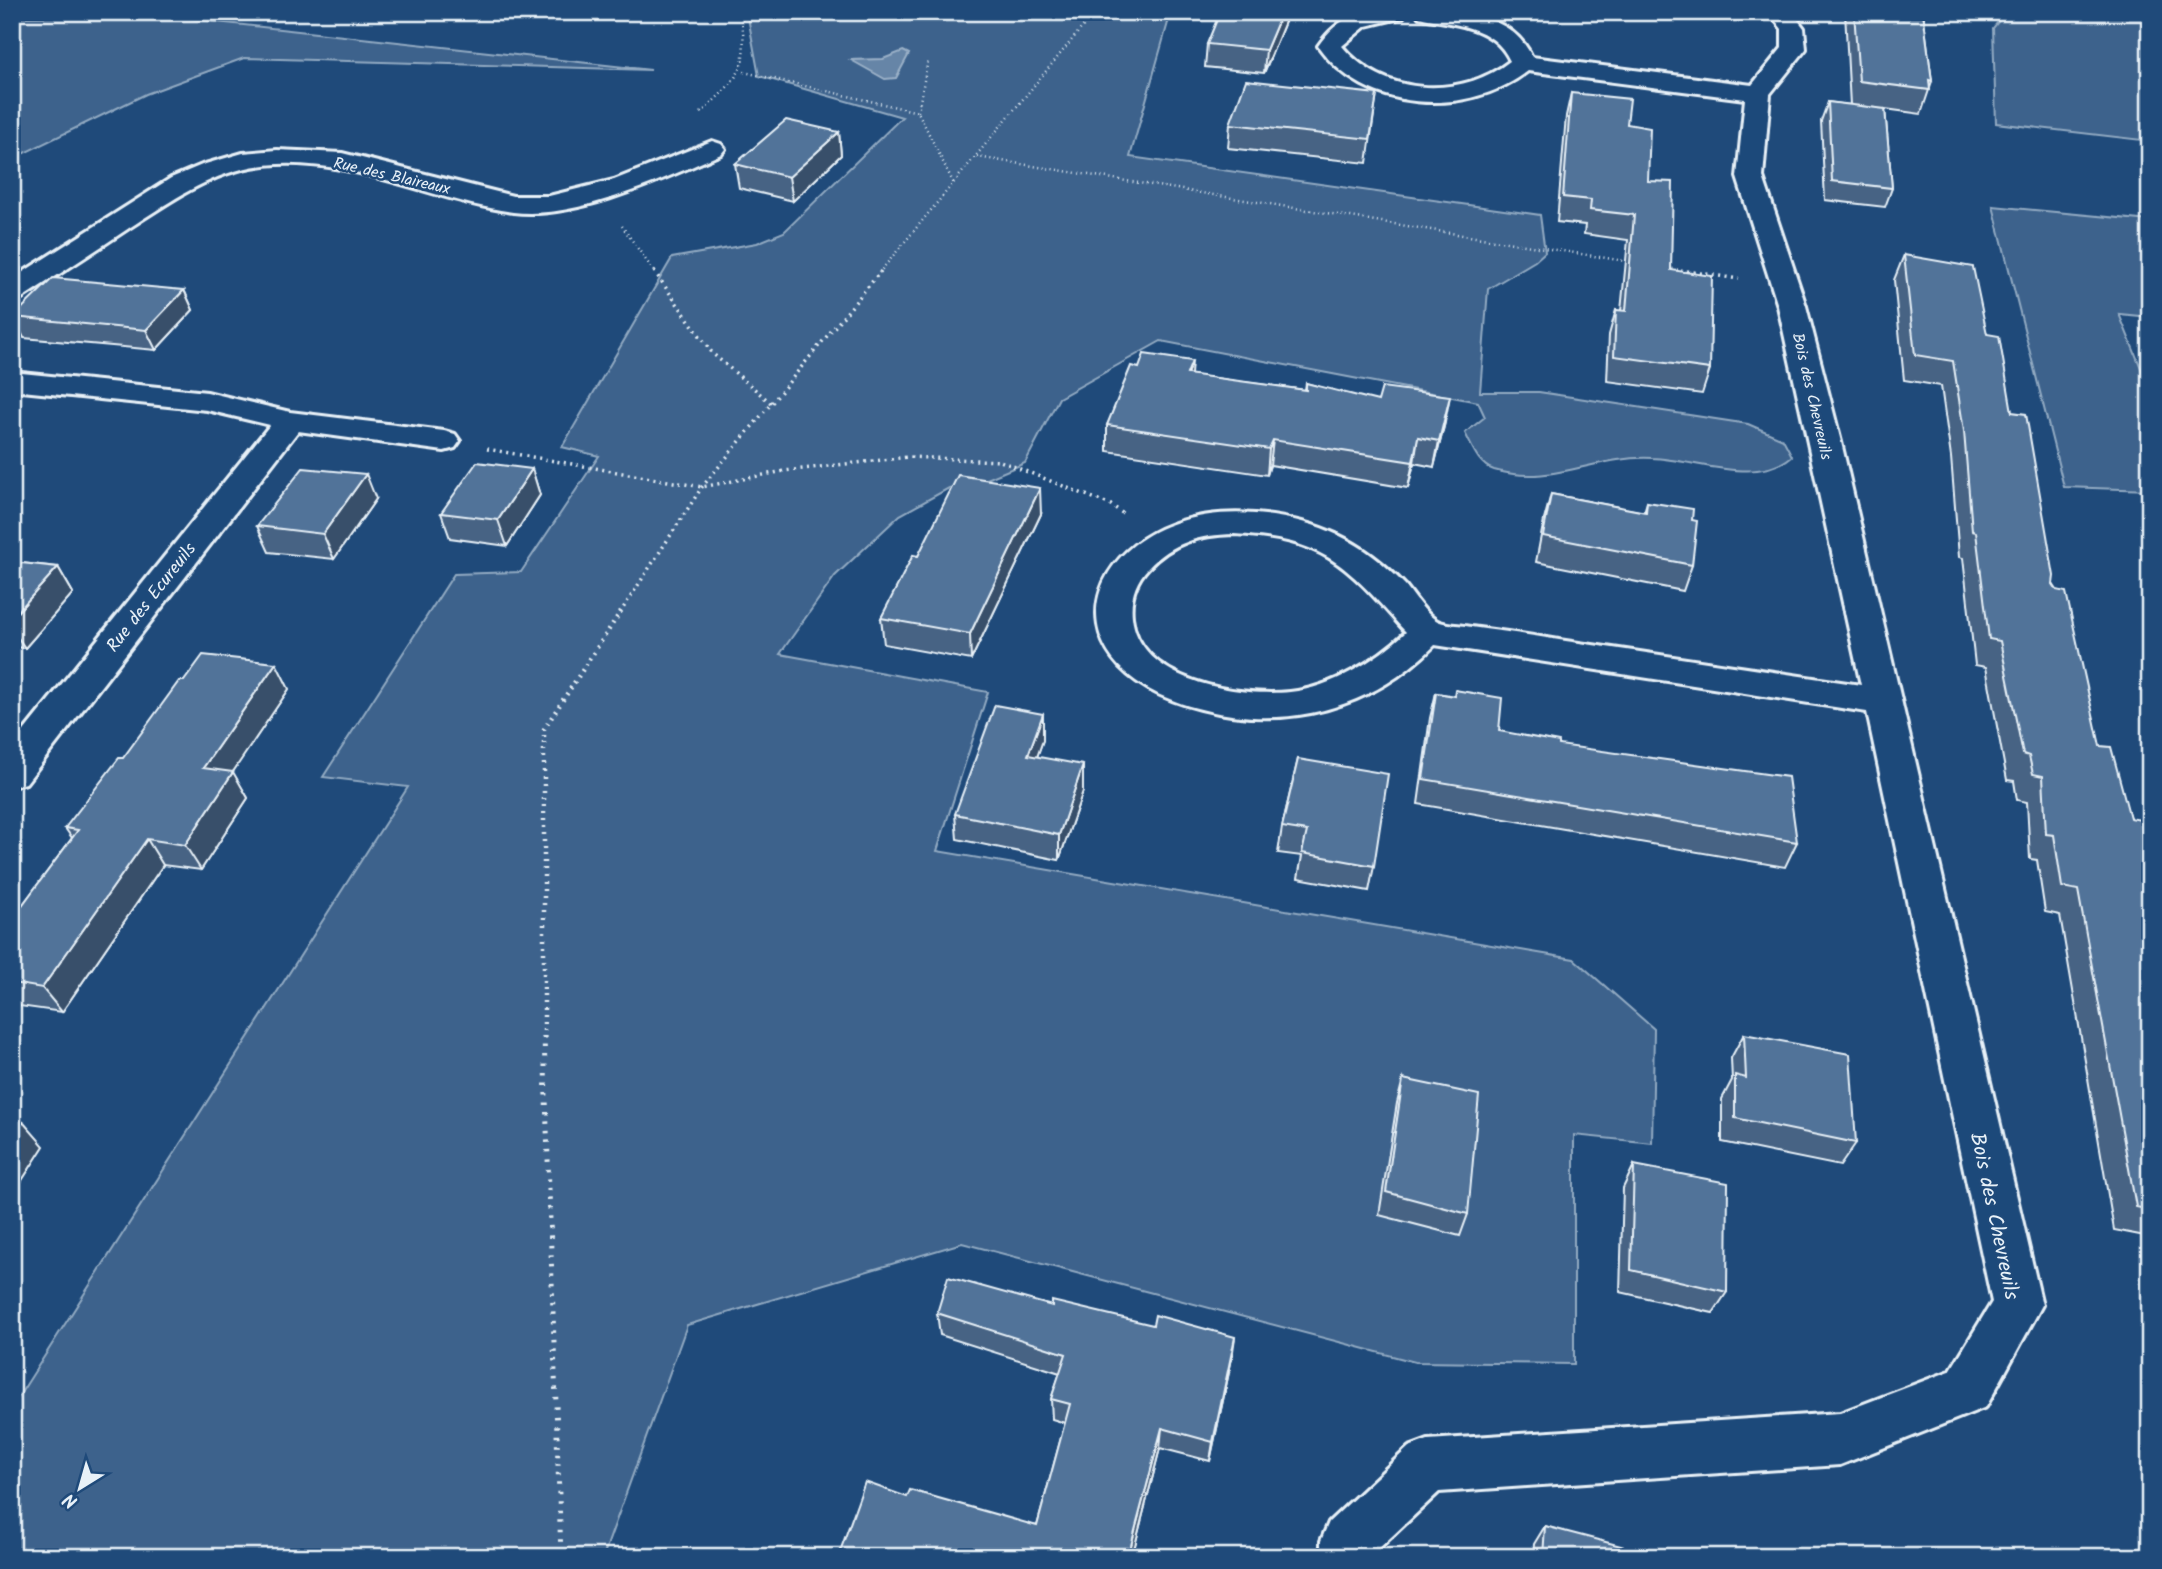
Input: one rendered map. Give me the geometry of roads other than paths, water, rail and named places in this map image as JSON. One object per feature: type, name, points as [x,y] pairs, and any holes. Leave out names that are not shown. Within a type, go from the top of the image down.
[{"type":"street","points":[[1395,12],[1359,21],[1337,34],[1330,46],[1339,62],[1367,81],[1399,90],[1441,94],[1481,89],[1504,78],[1523,62],[1758,93],[1794,49],[1793,28],[1780,12]]},
{"type":"street","points":[[1427,12],[1447,14],[1510,39],[1519,50],[1523,62]]},
{"type":"street","name":"Bois des Chevreuils","points":[[1348,1557],[1348,1541],[1428,1466],[1840,1439],[1968,1389],[2017,1305],[1880,701],[1825,442],[1785,287],[1750,177],[1758,93]]},
{"type":"street","name":"Rue des Blaireaux","points":[[12,292],[180,184],[211,170],[243,161],[277,158],[342,161],[513,204],[549,204],[623,186],[712,149]]},
{"type":"street","points":[[12,381],[207,401],[290,421],[444,441]]},
{"type":"street","name":"Rue des Ecureuils","points":[[12,773],[290,421]]},
{"type":"street","points":[[1427,632],[1392,663],[1302,704],[1252,706],[1202,695],[1156,679],[1134,658],[1115,624],[1114,592],[1129,567],[1148,548],[1180,531],[1213,524],[1274,527],[1330,542],[1376,575],[1427,632],[1880,701]]}]
